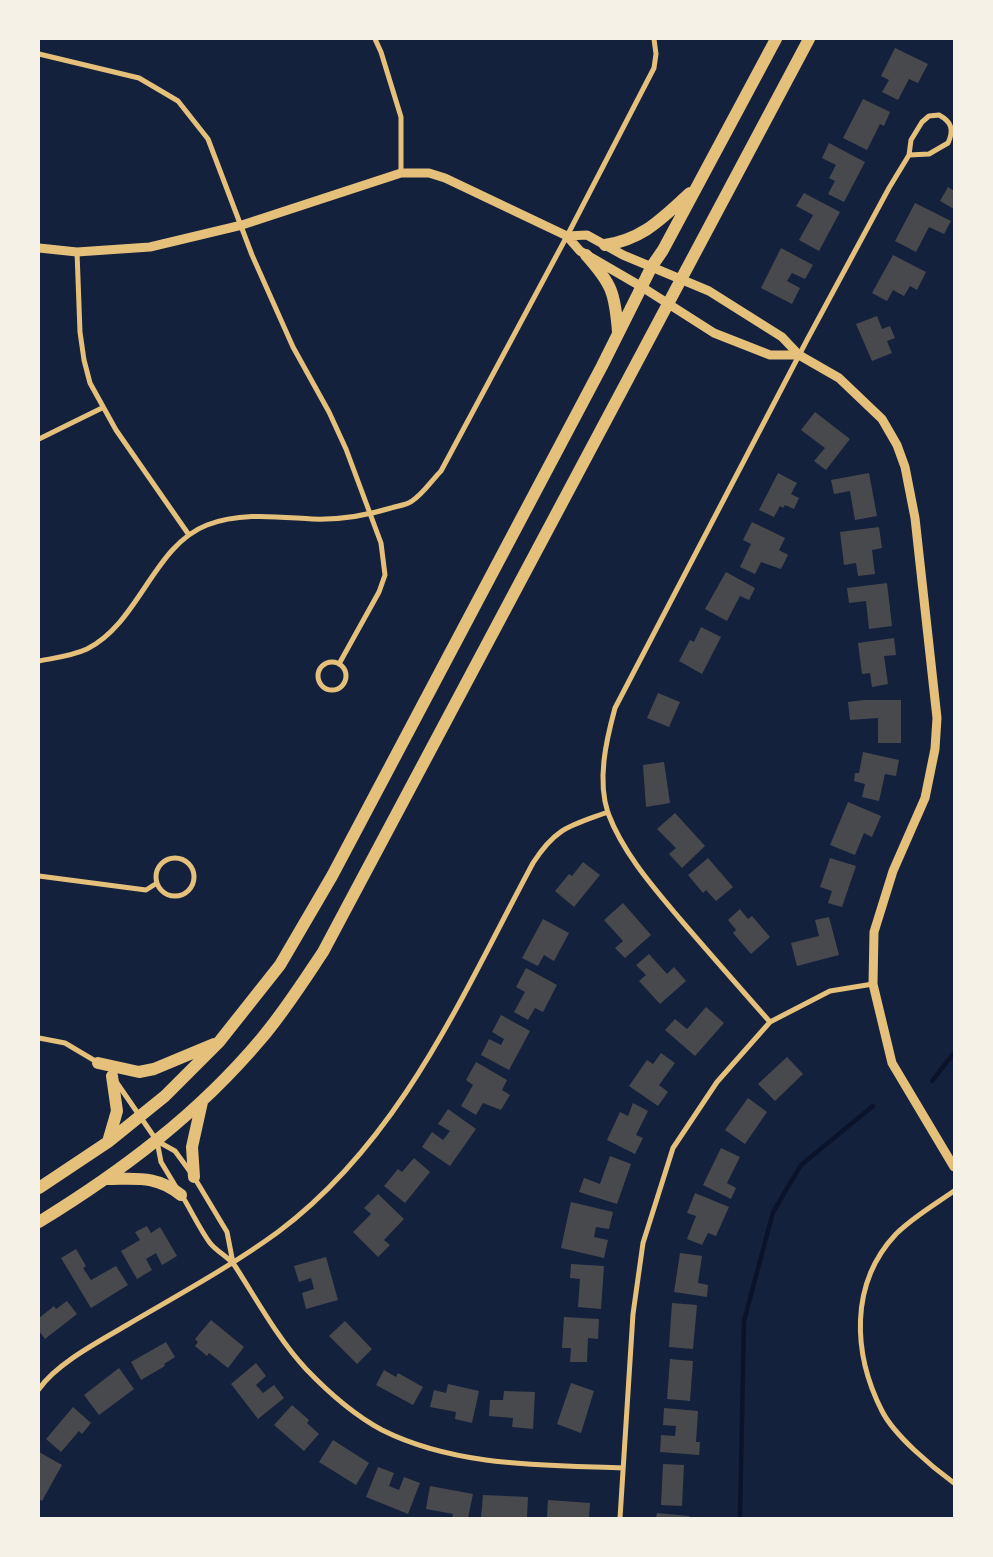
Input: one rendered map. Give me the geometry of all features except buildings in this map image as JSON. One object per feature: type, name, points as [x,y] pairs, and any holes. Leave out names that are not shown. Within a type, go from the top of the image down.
[{"type":"highway","points":[[39,1188],[108,1142],[165,1096],[219,1042],[280,964],[308,919],[652,266],[663,250],[698,186],[776,39]]},
{"type":"highway","points":[[39,1222],[107,1179],[157,1141],[202,1102],[261,1038],[294,996],[323,952],[809,39]]},
{"type":"highway","points":[[605,245],[624,242],[641,235],[698,186]]},
{"type":"highway","points":[[586,255],[604,276],[610,287],[616,302],[618,332]]},
{"type":"highway","points":[[98,1063],[139,1072],[154,1069],[219,1042]]},
{"type":"highway","points":[[108,1142],[117,1111],[112,1076]]},
{"type":"highway","points":[[194,1177],[192,1146],[202,1102]]},
{"type":"highway","points":[[107,1179],[152,1179],[168,1184],[181,1195]]},
{"type":"street","points":[[374,39],[382,52],[401,117],[401,173]]},
{"type":"street","points":[[39,661],[87,649],[113,630],[133,607],[165,558],[189,535],[206,526],[255,516],[341,518],[372,514],[412,502],[441,470],[567,236],[654,68],[656,54],[654,39]]},
{"type":"street","points":[[39,54],[139,78],[178,101],[208,139],[252,255],[297,355],[332,420],[372,514],[385,559],[385,575],[372,606],[339,664]]},
{"type":"street","points":[[770,1022],[658,892],[626,851],[608,812],[604,786],[604,752],[615,708],[799,355],[889,188],[909,155],[911,140],[922,122],[929,116],[940,115],[950,122],[952,128],[948,143],[929,154],[909,155]]},
{"type":"street","points":[[39,248],[77,252],[150,247],[242,226],[401,173],[430,173],[445,178],[567,236],[586,255],[642,287],[714,334],[770,355],[799,355]]},
{"type":"street","points":[[567,236],[587,235],[605,245],[709,291],[782,337],[799,355],[839,378],[862,397],[882,419],[897,445],[905,468],[915,518],[937,718],[931,772],[925,798],[892,871],[874,932],[873,984],[892,1063],[954,1167]]},
{"type":"street","points":[[77,252],[84,360],[90,383],[102,408],[189,535]]},
{"type":"street","points":[[39,440],[102,408]]},
{"type":"street","points":[[330,662],[339,664],[345,672],[345,681],[334,690],[325,688],[319,680],[322,667],[330,662]]},
{"type":"street","points":[[39,1389],[64,1366],[95,1344],[233,1264],[299,1216],[371,1143],[397,1109],[443,1035],[533,862],[547,841],[563,829],[608,812]]},
{"type":"street","points":[[170,858],[182,859],[188,862],[194,873],[192,885],[184,894],[171,896],[165,893],[157,883],[157,871],[170,858]]},
{"type":"street","points":[[39,876],[146,890],[157,883]]},
{"type":"street","points":[[620,1518],[633,1314],[643,1243],[673,1148],[716,1082],[770,1022],[830,991],[873,984]]},
{"type":"street","points":[[39,1038],[65,1043],[85,1052],[112,1076],[157,1141],[161,1162],[211,1244],[233,1264],[288,1347],[305,1368],[345,1405],[382,1430],[430,1449],[464,1457],[561,1466],[623,1468]]},
{"type":"street","points":[[157,1141],[175,1151],[194,1177],[227,1232],[233,1264]]},
{"type":"street","points":[[954,1192],[912,1219],[895,1236],[869,1278],[862,1298],[859,1325],[860,1343],[882,1412],[907,1442],[954,1483]]},
{"type":"waterway","points":[[932,1081],[954,1053]]},
{"type":"waterway","points":[[740,1518],[744,1321],[773,1212],[801,1165],[873,1106]]}]
